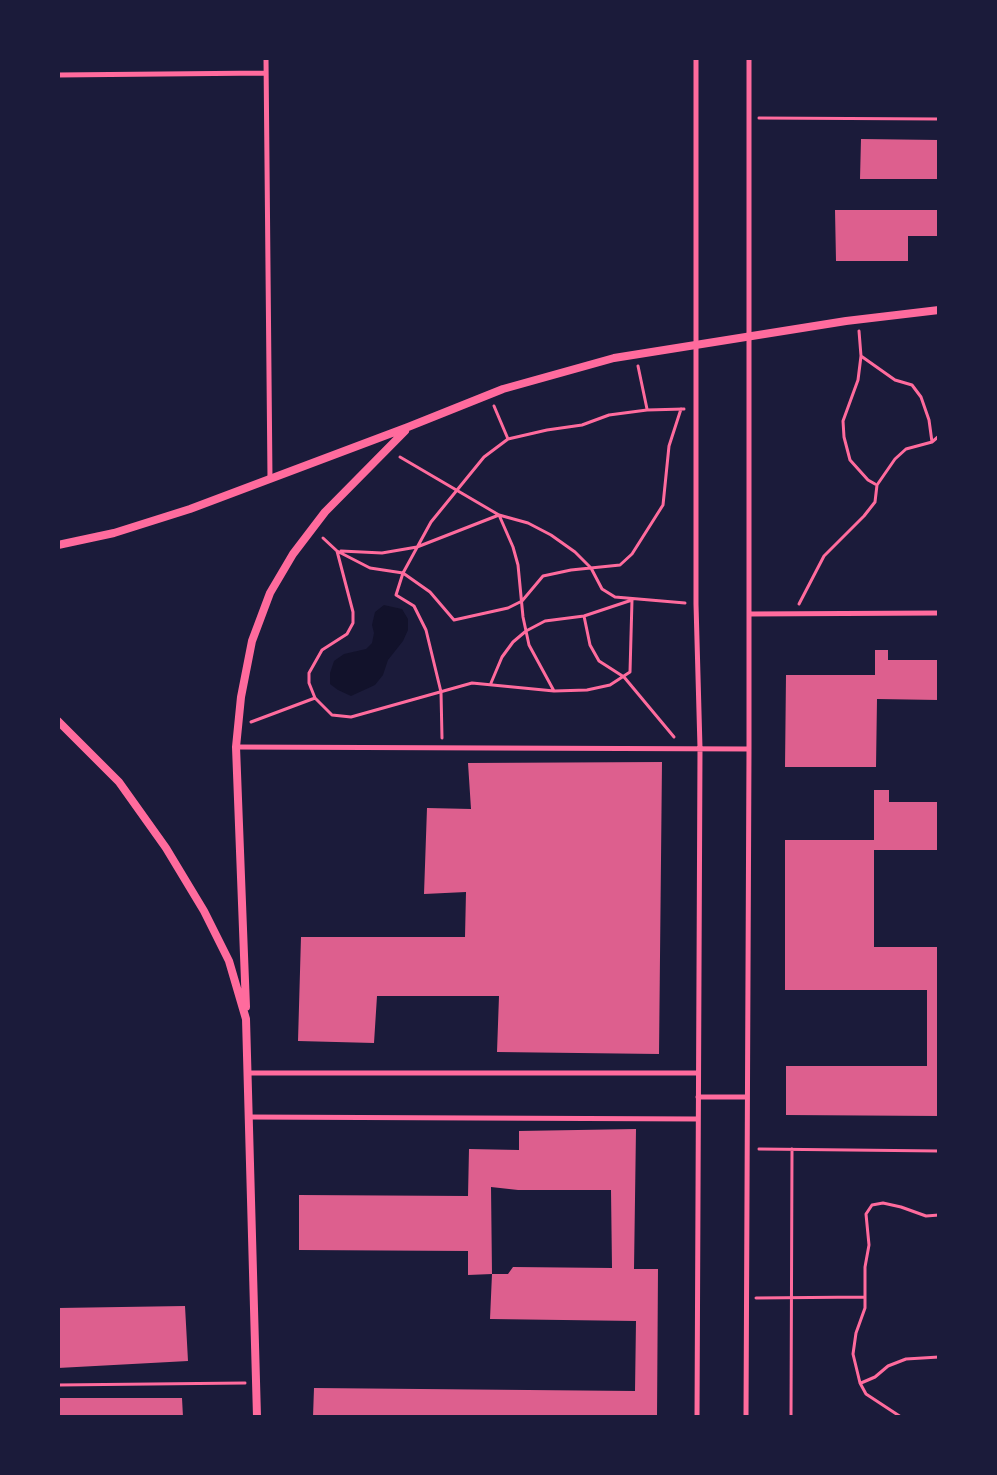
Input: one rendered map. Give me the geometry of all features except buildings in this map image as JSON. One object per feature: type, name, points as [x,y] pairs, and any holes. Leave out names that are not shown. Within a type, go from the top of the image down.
[{"type":"street","points":[[58,545],[114,533],[190,509],[503,389],[614,358],[858,319],[939,310]]},
{"type":"street","points":[[257,1417],[236,747],[241,697],[252,641],[270,593],[293,554],[334,502],[408,427]]},
{"type":"street","points":[[58,721],[119,782],[166,848],[204,911],[229,961],[246,1019]]},
{"type":"lane","points":[[266,58],[270,479]]},
{"type":"lane","points":[[696,58],[696,604],[700,748],[697,1417]]},
{"type":"lane","points":[[746,1417],[749,58]]},
{"type":"lane","points":[[58,75],[266,73]]},
{"type":"lane","points":[[749,614],[939,613]]},
{"type":"lane","points":[[236,747],[749,749]]},
{"type":"lane","points":[[248,1073],[698,1073]]},
{"type":"lane","points":[[698,1097],[746,1097]]},
{"type":"lane","points":[[249,1117],[698,1119]]},
{"type":"path","points":[[749,118],[939,119]]},
{"type":"path","points":[[858,319],[861,356],[858,380],[843,421],[844,437],[850,460],[868,480],[877,485]]},
{"type":"path","points":[[636,354],[647,410]]},
{"type":"path","points":[[861,356],[895,380],[912,385],[921,397],[932,442]]},
{"type":"path","points":[[489,395],[508,439]]},
{"type":"path","points":[[443,747],[441,692],[426,630],[414,606],[396,595],[403,573],[431,522],[484,457],[508,439],[582,425],[609,415],[696,408]]},
{"type":"path","points":[[313,529],[337,551],[370,568],[403,573],[430,592],[454,620],[508,608],[522,601],[543,576],[620,565],[632,554],[663,505],[669,446],[681,409]]},
{"type":"path","points":[[793,614],[824,556],[875,502],[877,485],[895,459],[906,449],[932,442],[939,436]]},
{"type":"path","points":[[386,449],[499,515],[528,523],[551,535],[575,552],[591,568],[602,589],[615,597],[696,604]]},
{"type":"path","points":[[337,551],[382,553],[417,547],[499,515]]},
{"type":"path","points":[[499,515],[518,565],[529,645],[554,691]]},
{"type":"path","points":[[337,551],[353,623],[347,634],[322,650],[309,673],[315,698],[332,715],[351,717],[472,683],[554,691],[587,690],[610,685],[630,672],[632,600]]},
{"type":"path","points":[[491,683],[502,657],[526,631],[545,621],[584,616],[632,600]]},
{"type":"path","points":[[584,616],[590,645],[599,661],[624,677],[683,748]]},
{"type":"path","points":[[238,726],[315,698]]},
{"type":"path","points":[[747,1149],[939,1151]]},
{"type":"path","points":[[791,1417],[792,1149]]},
{"type":"path","points":[[901,1417],[866,1394],[853,1354],[865,1308],[865,1267],[869,1245],[866,1214],[872,1205],[883,1203],[926,1216],[939,1215]]},
{"type":"path","points":[[746,1298],[865,1297]]},
{"type":"path","points":[[860,1383],[906,1359],[939,1357]]},
{"type":"path","points":[[58,1385],[256,1383]]},
{"type":"shaded area","points":[[384,605],[402,609],[408,619],[408,630],[375,685],[351,696],[330,684],[334,661],[344,654],[366,649],[372,643],[375,612]]}]
